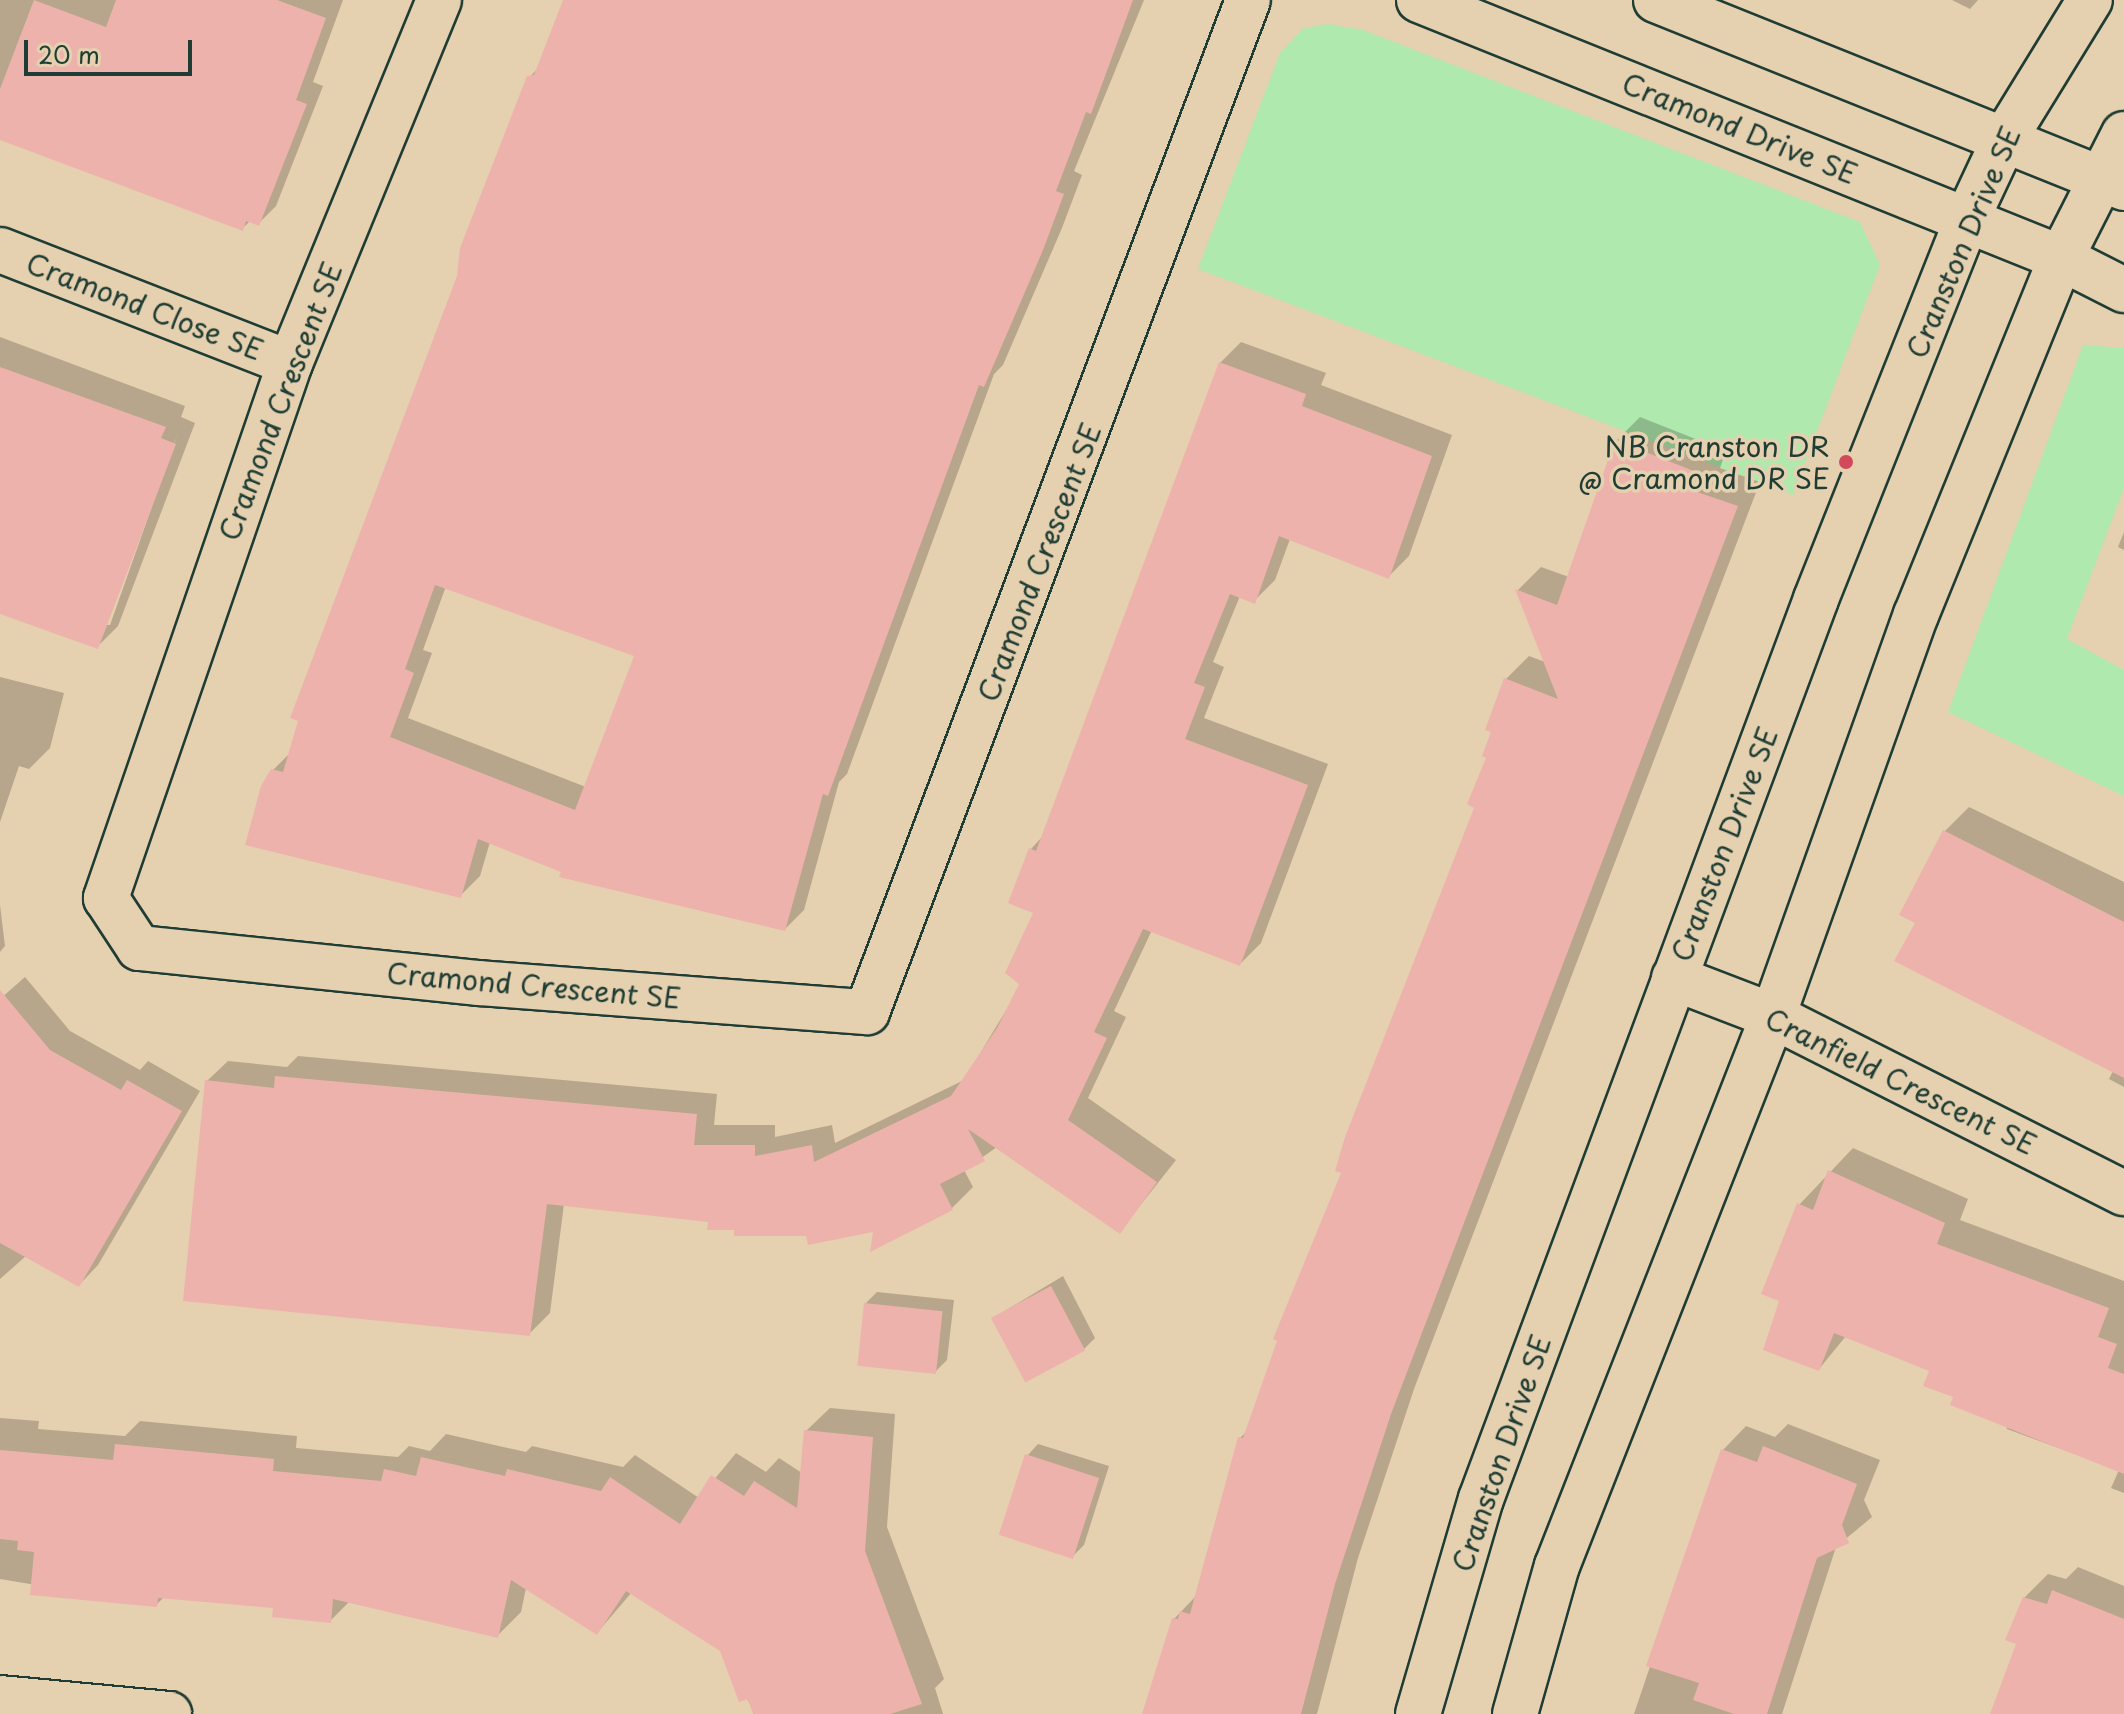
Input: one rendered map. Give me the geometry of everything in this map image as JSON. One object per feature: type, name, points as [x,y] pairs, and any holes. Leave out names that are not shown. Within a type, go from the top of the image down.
[{"type":"street","name":"Cramond Crescent SE","points":[[439,0],[290,363],[106,898],[139,948],[479,983],[867,1012],[1248,0]]},
{"type":"street","name":"Cramond Drive SE","points":[[1419,0],[1967,219],[2061,258],[2124,290]]},
{"type":"street","points":[[1656,0],[2113,182]]},
{"type":"street","name":"Cranston Drive SE","points":[[1418,1714],[1481,1499],[1674,978],[1967,219],[2005,138],[2090,0]]},
{"type":"street","points":[[1515,1714],[1557,1566],[1773,1016],[1916,615],[2061,258],[2113,182],[2124,134]]},
{"type":"street","name":"Cramond Close SE","points":[[0,250],[290,363]]},
{"type":"street","name":"Cranfield Crescent SE","points":[[1674,978],[1773,1016],[2124,1193]]},
{"type":"street","points":[[0,1698],[169,1714]]},
{"type":"green space","points":[[1328,24],[1363,30],[1860,222],[1880,265],[1793,495],[1198,269],[1280,53],[1304,28]]},
{"type":"green space","points":[[2083,345],[2124,348],[2124,488],[2067,639],[2124,670],[2124,796],[1948,712]]},
{"type":"building","points":[[34,0],[106,27],[116,0],[277,0],[326,18],[296,100],[307,104],[259,226],[246,221],[243,231],[0,140],[0,89]]},
{"type":"building","points":[[563,0],[1133,0],[1091,114],[1086,112],[1056,191],[1064,194],[1043,250],[984,387],[979,385],[828,796],[823,794],[785,931],[559,877],[561,872],[478,839],[461,898],[245,845],[261,786],[271,769],[283,772],[298,721],[290,718],[457,276],[460,248],[527,76],[534,75]],"holes":[[[435,585],[634,656],[575,810],[390,737],[414,673],[405,669]]]},
{"type":"building","points":[[1219,362],[1306,394],[1302,406],[1432,456],[1389,579],[1279,536],[1255,604],[1230,594],[1194,683],[1205,687],[1185,739],[1308,785],[1240,966],[1143,929],[1094,1032],[1107,1038],[1068,1120],[1157,1182],[1120,1234],[968,1129],[985,1161],[940,1184],[953,1210],[870,1252],[873,1232],[808,1245],[806,1236],[734,1236],[734,1230],[707,1230],[708,1222],[547,1204],[530,1336],[183,1301],[205,1080],[274,1088],[275,1076],[697,1114],[694,1145],[755,1145],[755,1156],[812,1145],[814,1162],[951,1096],[997,1028],[1019,984],[1005,973],[1033,913],[1008,903],[1029,848],[1036,851]]},
{"type":"building","points":[[0,367],[166,427],[161,438],[176,444],[98,649],[0,614]]},
{"type":"building","points":[[1615,440],[1704,475],[1697,492],[1738,506],[1391,1414],[1335,1584],[1301,1714],[1142,1714],[1172,1618],[1178,1619],[1180,1611],[1190,1614],[1238,1437],[1243,1438],[1277,1341],[1273,1339],[1341,1173],[1335,1171],[1345,1137],[1474,808],[1467,804],[1486,758],[1482,756],[1491,732],[1485,730],[1504,678],[1558,699],[1515,589],[1557,605]]},
{"type":"building","points":[[1943,830],[2124,922],[2124,1078],[1894,961],[1915,923],[1899,915]]},
{"type":"building","points":[[0,990],[50,1050],[121,1090],[127,1080],[182,1111],[79,1287],[0,1243]]},
{"type":"building","points":[[1828,1170],[1945,1223],[1937,1244],[2109,1308],[2098,1337],[2117,1344],[2108,1368],[2124,1374],[2124,1474],[1950,1405],[1953,1397],[1923,1386],[1929,1371],[1834,1333],[1819,1371],[1763,1350],[1779,1301],[1761,1294],[1797,1203],[1813,1210]]},
{"type":"building","points":[[1051,1286],[1085,1350],[1025,1382],[991,1318]]},
{"type":"building","points":[[864,1303],[943,1311],[936,1374],[857,1366]]},
{"type":"building","points":[[804,1430],[873,1437],[865,1551],[922,1704],[890,1714],[753,1714],[748,1699],[739,1702],[720,1651],[626,1591],[597,1635],[511,1580],[498,1638],[333,1599],[331,1623],[272,1617],[273,1608],[158,1598],[157,1607],[30,1595],[34,1552],[17,1550],[18,1541],[0,1539],[0,1450],[113,1460],[115,1444],[274,1459],[273,1471],[381,1481],[384,1469],[416,1476],[421,1457],[505,1476],[507,1469],[601,1491],[610,1477],[680,1524],[711,1475],[744,1496],[754,1481],[797,1508]]},
{"type":"building","points":[[1763,1446],[1857,1484],[1842,1525],[1849,1543],[1817,1558],[1767,1714],[1734,1714],[1693,1700],[1699,1683],[1646,1666],[1721,1449],[1757,1462]]},
{"type":"building","points":[[1025,1454],[1099,1478],[1073,1559],[999,1535]]},
{"type":"building","points":[[2052,1590],[2124,1619],[2124,1714],[1990,1714],[2016,1644],[2005,1640],[2023,1597],[2047,1604]]},
{"type":"place","name":"NB Cranston DR @ Cramond DR SE","points":[[1846,462]]}]
